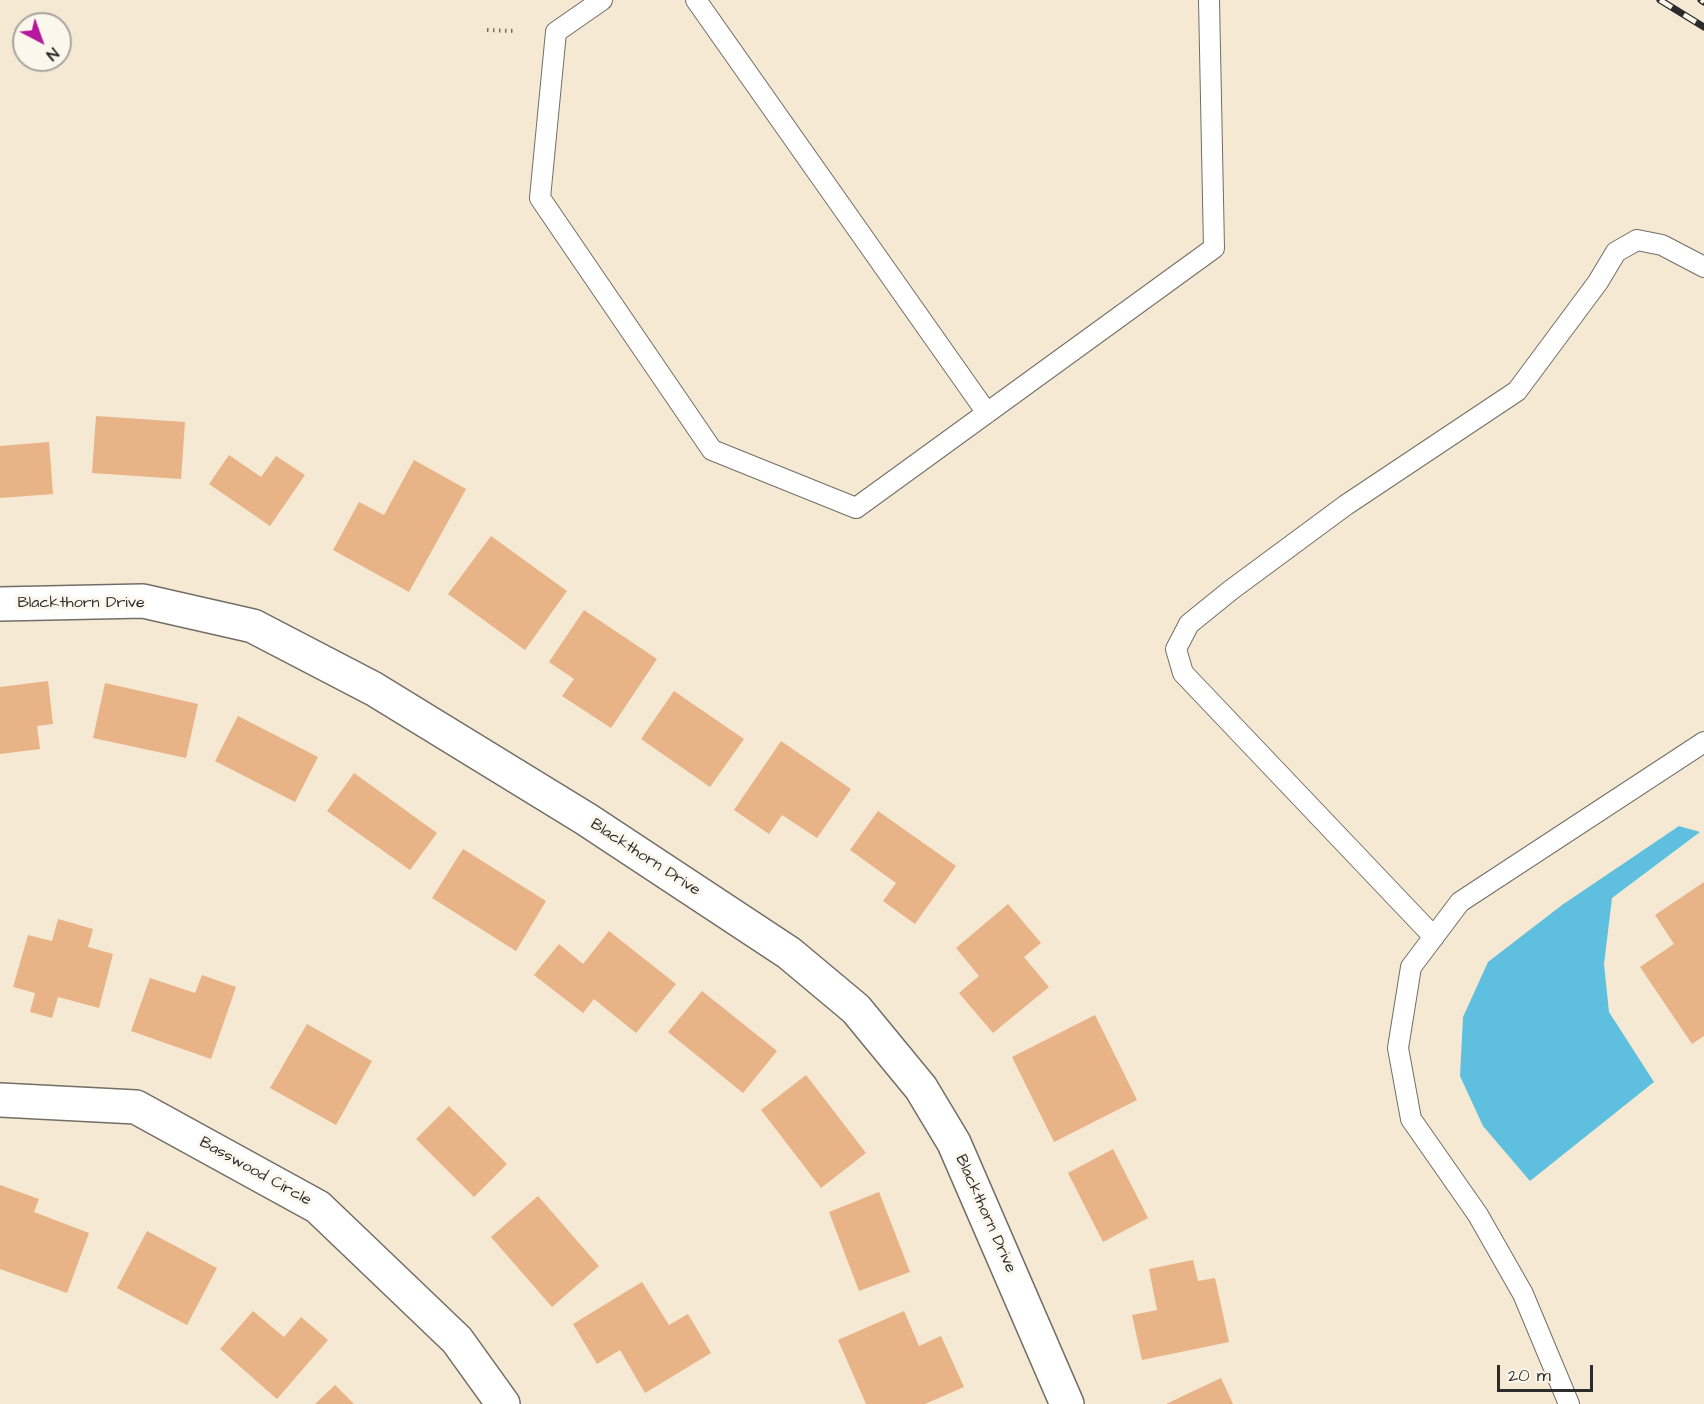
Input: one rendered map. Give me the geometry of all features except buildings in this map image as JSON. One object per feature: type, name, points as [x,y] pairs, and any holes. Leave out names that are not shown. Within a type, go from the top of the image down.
[{"type":"street","name":"Blackthorn Drive","points":[[0,604],[143,601],[254,626],[374,689],[586,819],[789,953],[856,1009],[926,1098],[954,1143],[1067,1404]]},
{"type":"street","name":"Basswood Circle","points":[[0,1100],[136,1107],[318,1206],[457,1340],[503,1404]]},
{"type":"lane","points":[[602,0],[556,32],[540,198],[712,450],[855,508],[1214,248],[1209,0]]},
{"type":"lane","points":[[696,0],[987,413]]},
{"type":"lane","points":[[1434,937],[1183,673],[1176,649],[1189,624],[1231,590],[1346,505],[1517,391],[1598,282],[1616,252],[1637,240],[1662,245],[1704,267]]},
{"type":"lane","points":[[1569,1404],[1523,1294],[1478,1215],[1411,1119],[1398,1048],[1411,967],[1460,902],[1704,742]]},
{"type":"path","points":[[487,30],[515,31]]},
{"type":"water","points":[[1679,826],[1700,832],[1612,898],[1604,964],[1609,1012],[1654,1082],[1530,1181],[1483,1126],[1460,1076],[1463,1017],[1488,962],[1562,905]]},
{"type":"railway","points":[[1660,0],[1704,27]]}]
